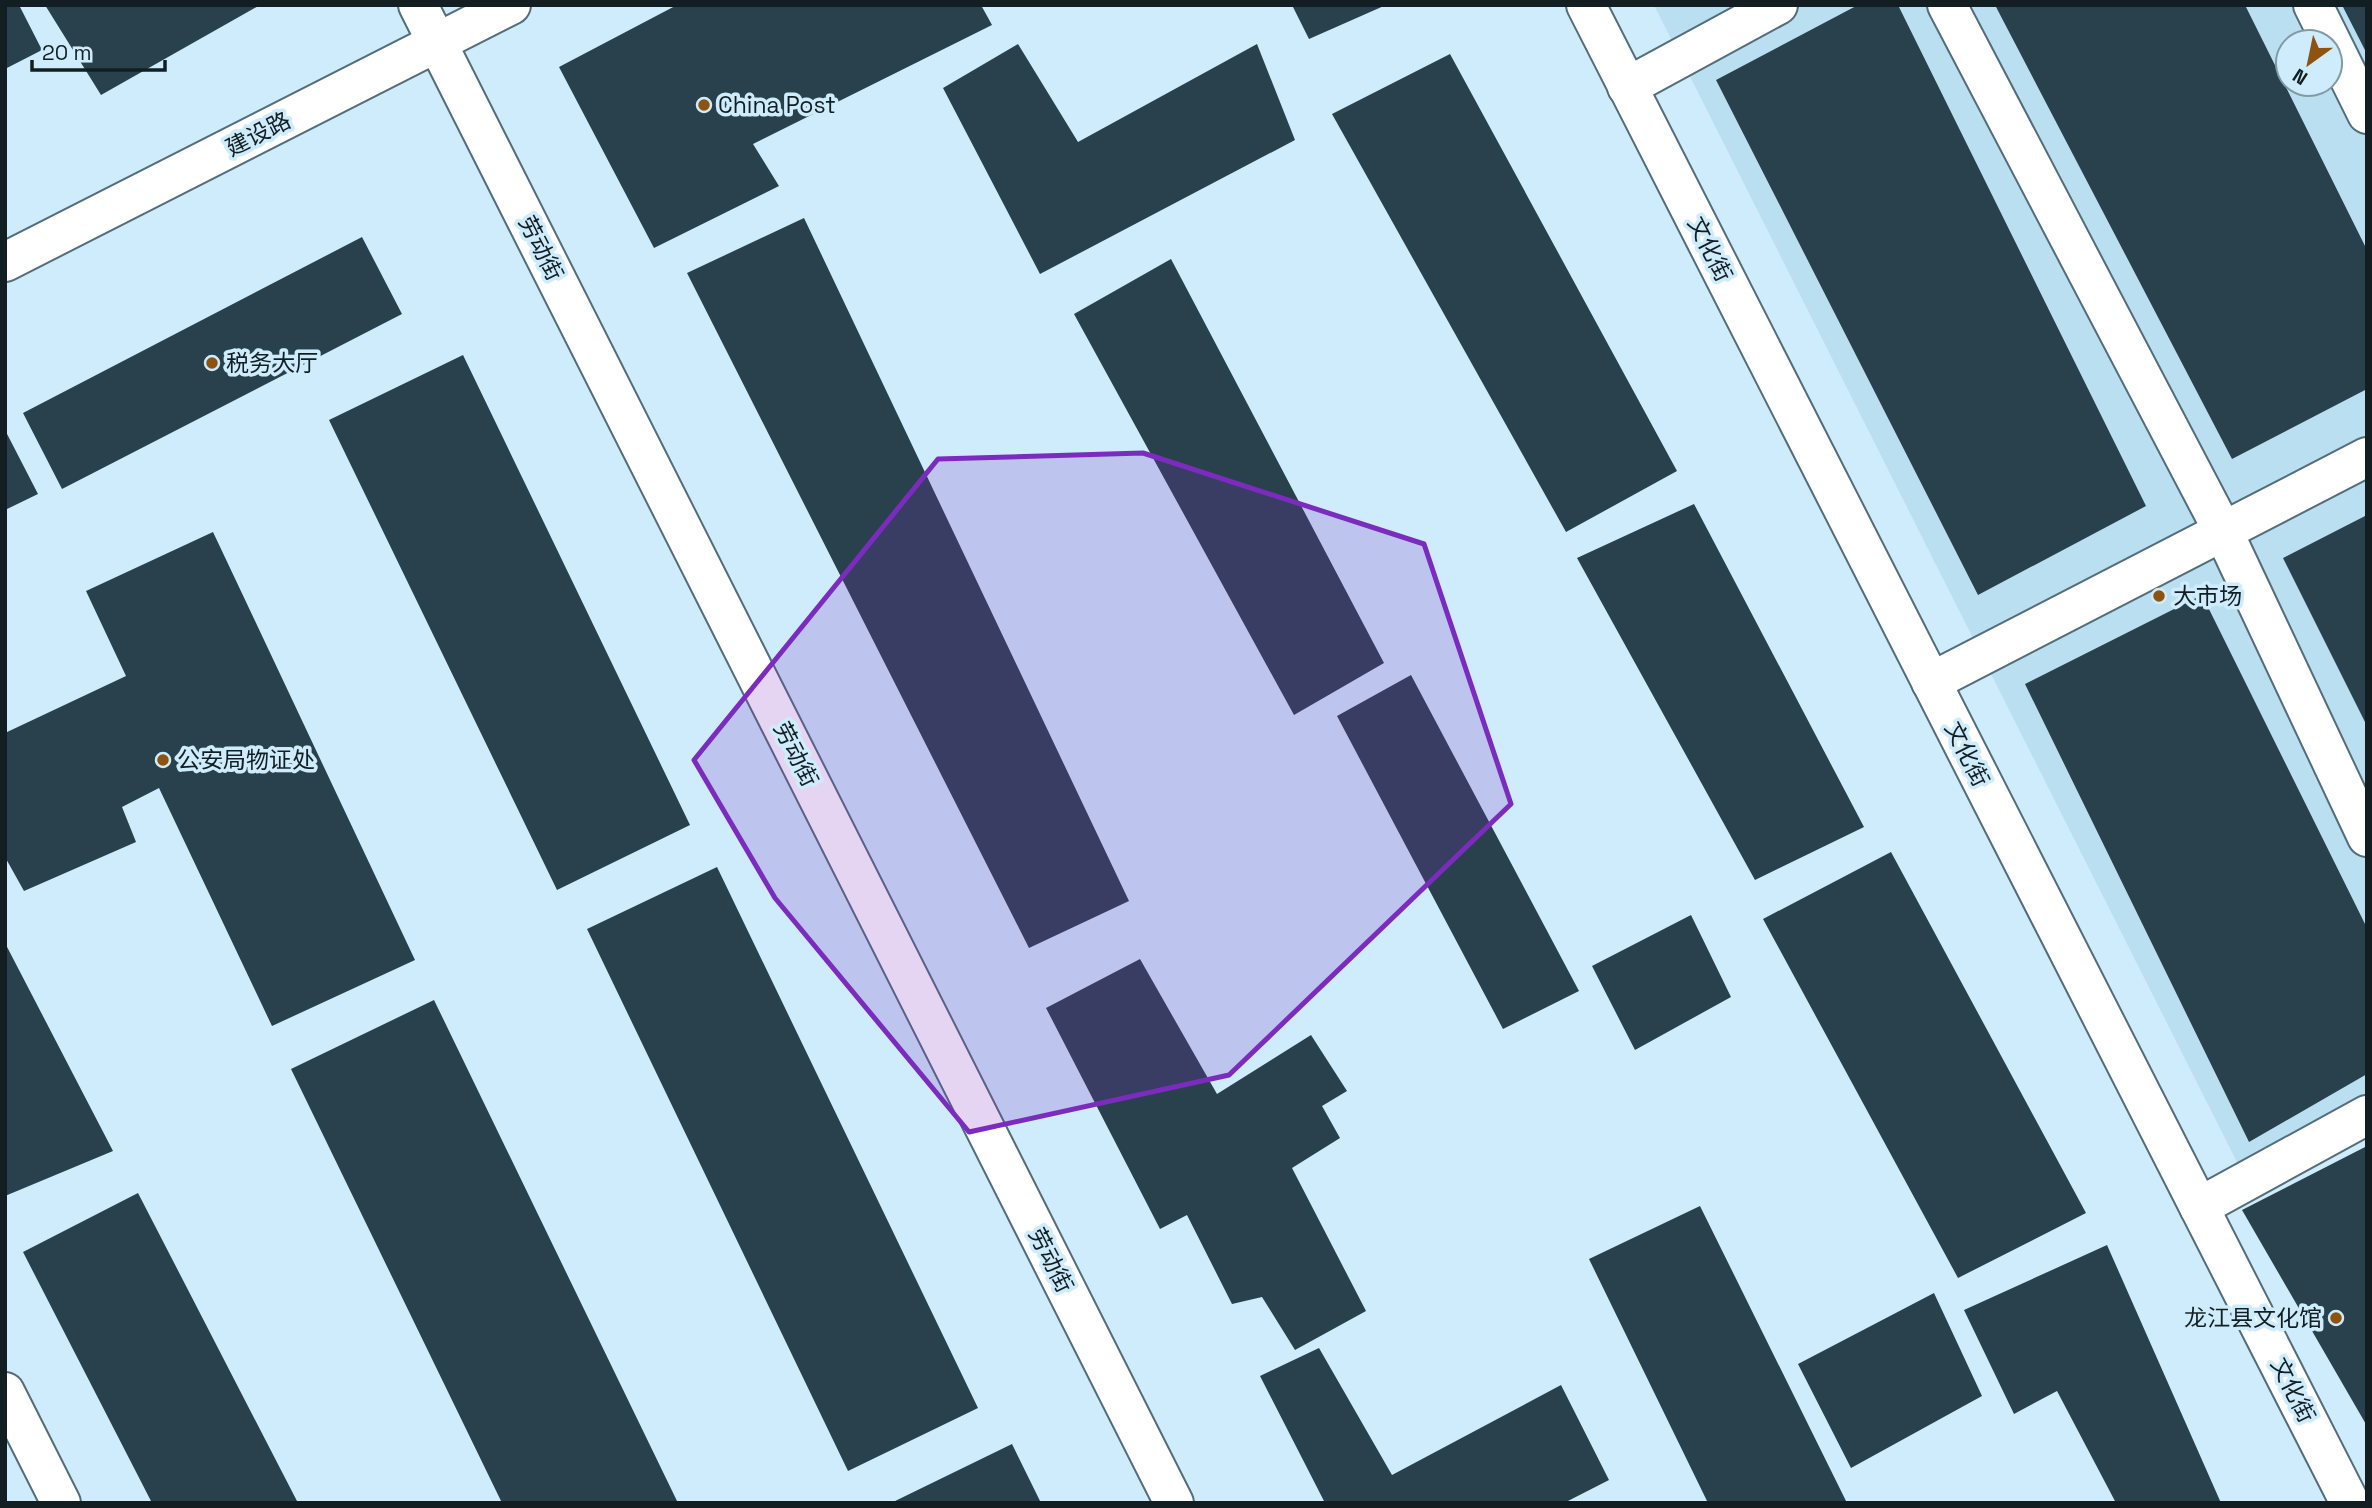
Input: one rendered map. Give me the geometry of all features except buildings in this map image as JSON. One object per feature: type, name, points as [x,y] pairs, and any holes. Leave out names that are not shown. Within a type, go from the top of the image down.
[{"type":"street","name":"劳动街","points":[[418,5],[1174,1503]]},
{"type":"street","name":"建设路","points":[[5,262],[511,5]]},
{"type":"street","name":"文化街","points":[[1586,5],[2350,1503]]},
{"type":"street","points":[[1628,87],[1778,5]]},
{"type":"street","points":[[1947,5],[2223,531],[2367,837]]},
{"type":"street","points":[[2314,5],[2367,114]]},
{"type":"street","points":[[1931,682],[2367,457]]},
{"type":"street","points":[[2199,1207],[2367,1115]]},
{"type":"street","points":[[5,1392],[61,1503]]},
{"type":"highlighted area","points":[[1143,453],[1424,544],[1511,804],[1229,1075],[969,1132],[775,898],[694,760],[938,459]]},
{"type":"shaded area","name":"大市场","points":[[1654,5],[2367,5],[2367,1109],[2244,1176]]},
{"type":"place","name":"China Post","points":[[704,105]]},
{"type":"place","name":"税务大厅","points":[[212,363]]},
{"type":"place","name":"大市场","points":[[2159,596]]},
{"type":"place","name":"公安局物证处","points":[[163,760]]},
{"type":"place","name":"龙江县文化馆","points":[[2336,1318]]}]
